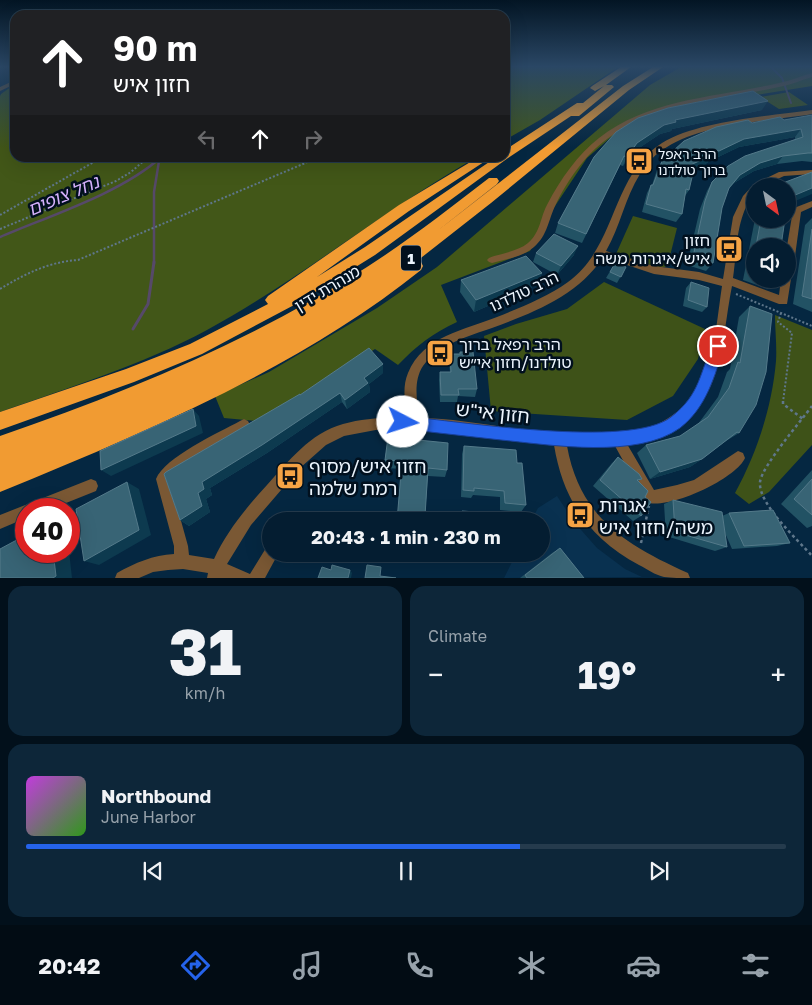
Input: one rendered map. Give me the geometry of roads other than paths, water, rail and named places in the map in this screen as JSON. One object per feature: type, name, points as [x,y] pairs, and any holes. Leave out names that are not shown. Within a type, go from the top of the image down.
[{"type":"highway","points":[[510,142],[595,94]]},
{"type":"highway","points":[[510,152],[598,94]]},
{"type":"highway","name":"מנהרת ידין","points":[[0,446],[159,383],[232,350],[311,308],[353,283],[426,234],[600,94]]},
{"type":"highway","name":"מנהרת ידין","points":[[0,463],[163,397],[220,370],[319,318],[370,286],[436,240],[562,137],[609,94]]},
{"type":"highway","points":[[0,482],[110,438],[180,406],[282,353],[356,309],[401,278],[563,145],[612,94]]},
{"type":"highway","points":[[128,376],[269,303],[404,208],[478,162]]},
{"type":"highway","points":[[0,421],[128,376],[196,349],[316,286],[370,252],[496,162]]},
{"type":"street","points":[[492,260],[529,246],[543,232],[554,199],[600,140],[622,124],[663,109],[739,94]]},
{"type":"street","name":"הרב טולדנו","points":[[414,423],[411,387],[413,374],[418,364],[426,355],[449,340],[517,313],[558,294],[586,273],[600,253],[631,182],[644,163],[658,149],[675,140],[700,131],[812,112]]},
{"type":"street","points":[[774,178],[782,174],[812,172]]},
{"type":"street","name":"חזון אי\"ש","points":[[213,574],[240,528],[252,513],[296,462],[318,443],[333,434],[361,425],[394,422],[558,439],[618,440],[646,436],[663,430],[676,422],[694,404],[713,367],[718,346],[737,217],[746,198]]},
{"type":"street","points":[[793,238],[797,210],[812,204]]},
{"type":"street","points":[[600,253],[654,270],[699,276],[783,300],[785,288]]},
{"type":"street","points":[[182,560],[181,546],[164,479],[179,463],[244,425]]},
{"type":"street","points":[[558,439],[560,459],[565,476],[580,506],[603,532],[638,555],[683,578]]},
{"type":"street","points":[[618,440],[651,497],[695,487],[717,476],[738,458]]},
{"type":"street","points":[[61,498],[91,486]]},
{"type":"street","points":[[0,522],[15,516]]},
{"type":"street","points":[[122,578],[151,565],[182,560],[213,574],[244,578]]},
{"type":"street","points":[[256,578],[266,562]]},
{"type":"waterway","points":[[788,94],[791,103]]},
{"type":"waterway","name":"נחל צופים","points":[[0,237],[105,193],[144,171],[155,162]]},
{"type":"waterway","points":[[154,262],[154,192],[159,162]]},
{"type":"waterway","points":[[133,329],[148,304],[154,262]]},
{"type":"place","name":"הרב ראפל ברוך טולדנו","points":[[639,161]]},
{"type":"place","name":"חזון איש/איגרות משה","points":[[729,249]]},
{"type":"place","name":"הרב רפאל ברוך טולדנו/חזון אי״ש","points":[[440,353]]},
{"type":"place","name":"חזון איש/מסוף רמת שלמה","points":[[290,476]]},
{"type":"place","name":"אגרות משה/חזון איש","points":[[580,515]]}]
